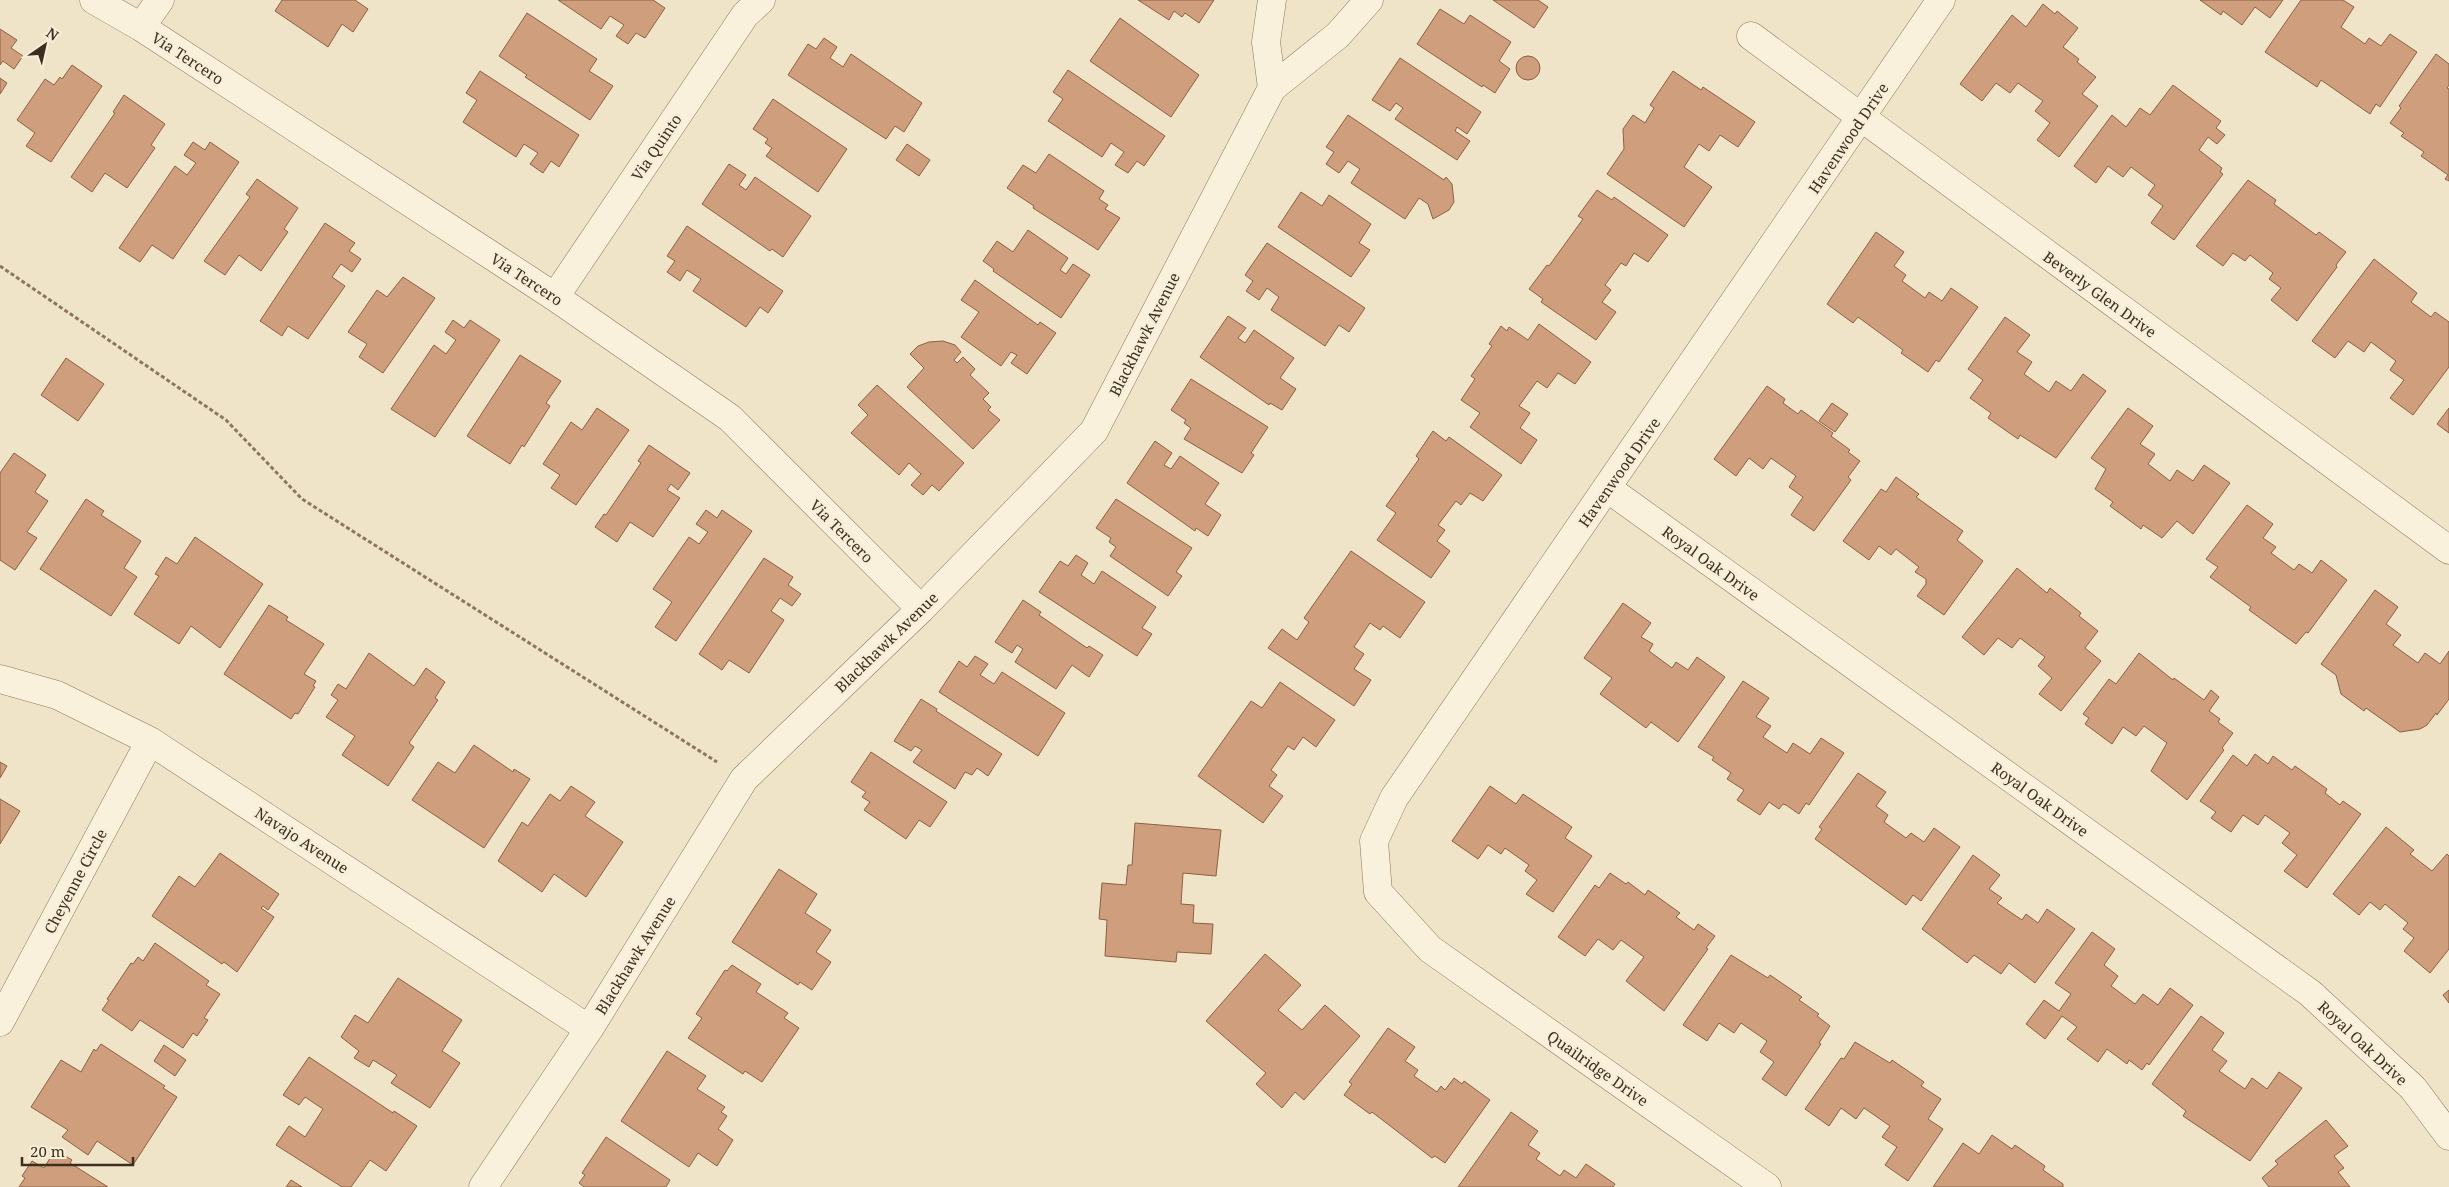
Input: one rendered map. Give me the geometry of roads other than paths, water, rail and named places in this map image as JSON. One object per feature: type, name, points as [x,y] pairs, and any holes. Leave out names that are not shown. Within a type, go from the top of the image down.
[{"type":"street","name":"Via Tercero","points":[[94,0],[141,27],[555,297],[730,418],[921,609]]},
{"type":"street","points":[[141,27],[160,0]]},
{"type":"street","name":"Via Quinto","points":[[555,297],[745,15],[761,0]]},
{"type":"street","points":[[1272,0],[1266,42],[1272,88]]},
{"type":"street","name":"Blackhawk Avenue","points":[[483,1187],[589,1029],[744,779],[921,609],[1094,431],[1272,88],[1338,35],[1369,0]]},
{"type":"street","name":"Havenwood Drive","points":[[1430,949],[1378,892],[1374,841],[1394,798],[1941,0]]},
{"type":"street","name":"Beverly Glen Drive","points":[[1751,36],[1861,119],[2449,550]]},
{"type":"street","name":"Royal Oak Drive","points":[[1608,488],[2310,993],[2413,1088],[2449,1136]]},
{"type":"street","name":"Navajo Avenue","points":[[0,679],[57,695],[150,741],[589,1029]]},
{"type":"street","name":"Cheyenne Circle","points":[[0,1022],[150,741]]},
{"type":"street","name":"Quailridge Drive","points":[[1430,949],[1766,1187]]}]
